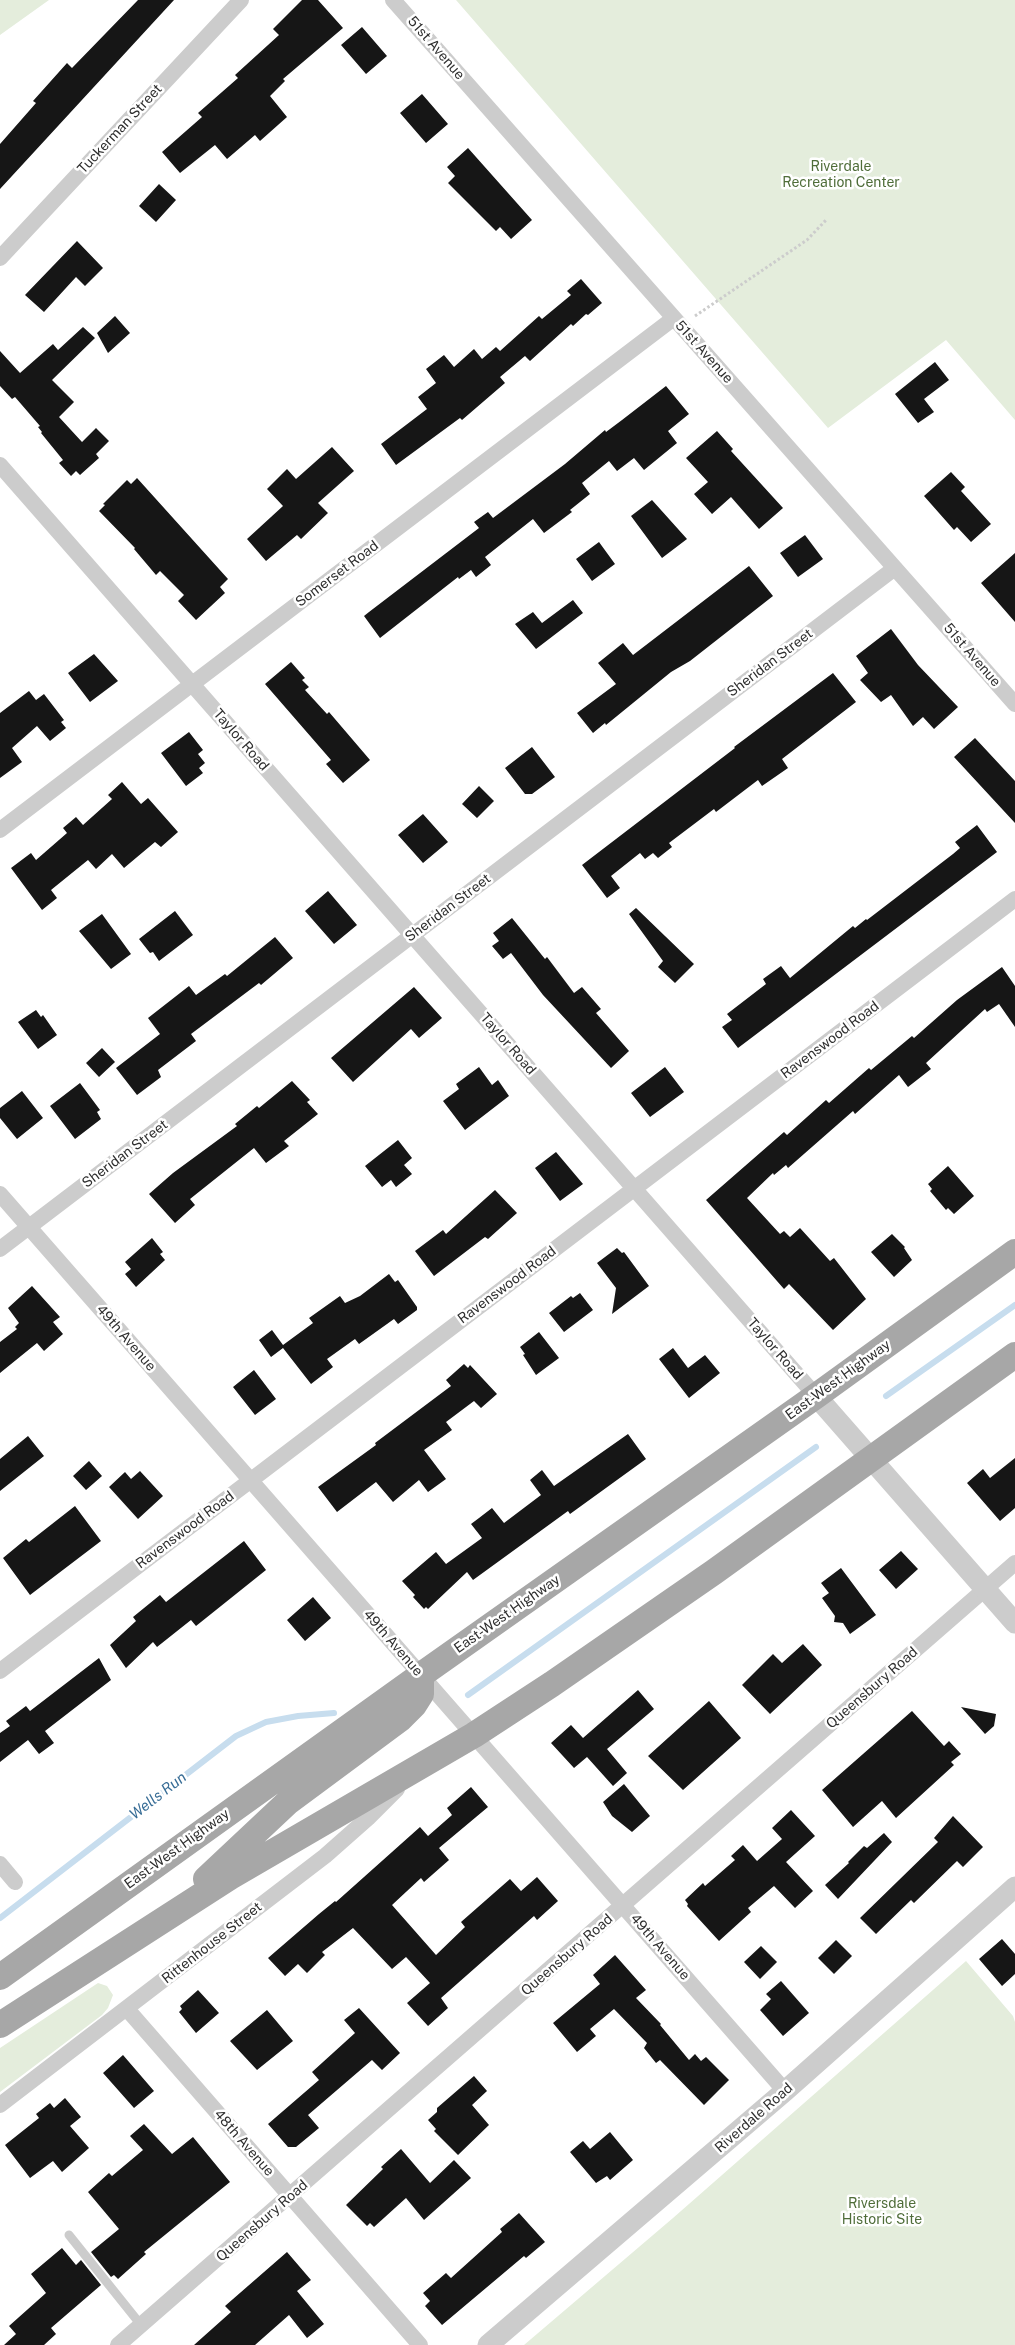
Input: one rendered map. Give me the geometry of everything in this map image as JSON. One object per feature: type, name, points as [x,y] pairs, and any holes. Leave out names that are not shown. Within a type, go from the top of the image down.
[{"type":"main road","name":"East-West Highway","points":[[0,1977],[421,1675],[816,1396],[1015,1252]]},
{"type":"main road","points":[[0,2025],[230,1877],[474,1735],[714,1572],[872,1460],[1015,1355]]},
{"type":"main road","points":[[155,1925],[288,1802],[400,1718],[414,1705],[420,1694],[421,1675]]},
{"type":"street","name":"Tuckerman Street","points":[[0,258],[241,0]]},
{"type":"street","name":"51st Avenue","points":[[393,0],[1015,704]]},
{"type":"street","name":"Somerset Road","points":[[0,830],[674,318]]},
{"type":"street","name":"Taylor Road","points":[[0,465],[1015,1623]]},
{"type":"street","name":"Sheridan Street","points":[[0,1249],[895,568]]},
{"type":"street","name":"Ravenswood Road","points":[[0,1671],[1015,899]]},
{"type":"street","name":"49th Avenue","points":[[0,1194],[786,2091]]},
{"type":"street","name":"Queensbury Road","points":[[118,2345],[624,1906],[1015,1563]]},
{"type":"street","name":"Rittenhouse Street","points":[[0,2105],[325,1856],[368,1818],[416,1770]]},
{"type":"street","points":[[0,1864],[15,1882]]},
{"type":"street","name":"Riverdale Road","points":[[488,2345],[786,2091],[1015,1887]]},
{"type":"street","name":"48th Avenue","points":[[127,2009],[420,2345]]},
{"type":"lane","points":[[69,2235],[141,2325]]},
{"type":"path","points":[[693,318],[807,240],[827,219]]},
{"type":"green space","points":[[0,0],[49,0],[0,35]]},
{"type":"green space","name":"Riverdale Recreation Center","points":[[456,0],[1015,0],[1015,420],[946,340],[828,428]]},
{"type":"green space","name":"Riversdale Historic Site","points":[[966,1961],[1013,2016],[1015,2022],[1015,2345],[524,2345],[673,2218]]},
{"type":"green space","points":[[98,1983],[107,1986],[113,1995],[108,2008],[102,2015],[0,2092],[0,2048]]},
{"type":"building","points":[[138,0],[174,0],[0,189],[0,144],[36,103],[33,101],[67,63],[72,68]]},
{"type":"building","points":[[302,0],[318,0],[343,28],[283,79],[285,81],[270,96],[287,117],[260,141],[255,135],[227,159],[215,145],[180,173],[162,152],[202,117],[198,113],[238,78],[235,75],[279,35],[273,29]]},
{"type":"building","points":[[362,27],[387,56],[366,74],[341,45]]},
{"type":"building","points":[[422,94],[448,124],[426,143],[400,113]]},
{"type":"building","points":[[468,148],[532,220],[511,239],[500,227],[496,231],[448,183],[455,176],[447,167]]},
{"type":"building","points":[[159,184],[176,200],[156,222],[139,206]]},
{"type":"building","points":[[77,241],[103,268],[85,286],[76,277],[44,312],[25,295]]},
{"type":"building","points":[[581,279],[602,303],[573,326],[571,324],[530,361],[525,356],[500,377],[505,383],[462,420],[460,418],[396,465],[381,444],[427,409],[418,397],[436,383],[426,369],[444,355],[454,367],[474,349],[482,359],[496,347],[500,351],[539,316],[542,319],[571,295],[567,291]]},
{"type":"building","points":[[115,316],[130,333],[108,353],[97,333]]},
{"type":"building","points":[[83,327],[95,338],[52,380],[74,402],[59,417],[82,442],[96,428],[109,441],[96,454],[99,458],[80,475],[76,471],[71,476],[59,463],[63,460],[41,433],[38,427],[40,426],[15,397],[12,399],[0,386],[0,351],[20,373],[53,344],[58,350]]},
{"type":"building","points":[[935,362],[949,380],[924,399],[934,412],[918,423],[895,394]]},
{"type":"building","points":[[666,386],[689,414],[668,431],[677,443],[644,470],[634,458],[617,471],[609,461],[582,483],[590,494],[570,510],[572,512],[544,533],[533,519],[485,557],[491,565],[476,577],[471,570],[459,579],[458,577],[380,638],[364,616],[479,528],[474,522],[488,512],[493,518],[565,464],[605,430],[606,432]]},
{"type":"building","points":[[717,431],[733,449],[731,451],[783,508],[759,529],[731,497],[712,514],[694,494],[708,482],[686,458]]},
{"type":"building","points":[[332,447],[354,471],[318,503],[328,513],[301,539],[297,535],[266,561],[247,539],[283,506],[267,489],[287,469],[296,479]]},
{"type":"building","points":[[951,472],[965,487],[961,491],[991,524],[971,542],[957,527],[954,530],[924,496]]},
{"type":"building","points":[[137,478],[228,579],[220,587],[225,593],[196,620],[178,601],[184,595],[160,571],[156,575],[135,548],[99,511],[105,505],[103,504],[127,480],[131,484]]},
{"type":"building","points":[[652,500],[687,539],[662,558],[631,516]]},
{"type":"building","points":[[805,535],[823,559],[798,577],[780,553]]},
{"type":"building","points":[[599,542],[615,564],[592,581],[576,559]]},
{"type":"building","points":[[1015,553],[1015,622],[981,583]]},
{"type":"building","points":[[749,566],[773,596],[690,661],[671,672],[606,725],[605,723],[593,733],[577,713],[616,684],[598,663],[623,643],[633,655]]},
{"type":"building","points":[[573,600],[583,613],[536,649],[515,624],[533,612],[542,623]]},
{"type":"building","points":[[891,629],[918,665],[958,707],[934,729],[923,717],[913,726],[891,695],[881,702],[860,680],[868,673],[856,656]]},
{"type":"building","points":[[94,654],[118,681],[90,702],[68,673]]},
{"type":"building","points":[[291,662],[305,678],[302,680],[309,687],[305,690],[327,714],[329,712],[370,760],[343,783],[326,764],[331,760],[265,684]]},
{"type":"building","points":[[833,673],[856,702],[782,759],[788,768],[762,786],[758,780],[716,812],[714,809],[669,843],[672,847],[658,858],[653,853],[645,859],[640,853],[611,876],[620,888],[607,898],[582,865]]},
{"type":"building","points":[[29,691],[36,700],[44,694],[64,720],[61,722],[66,728],[50,741],[37,726],[12,748],[22,762],[0,778],[0,713]]},
{"type":"building","points":[[189,732],[203,750],[198,754],[205,763],[199,768],[203,773],[186,786],[161,753]]},
{"type":"building","points":[[975,738],[1015,781],[1015,823],[954,757]]},
{"type":"building","points":[[532,747],[555,777],[532,794],[525,794],[505,768]]},
{"type":"building","points":[[122,782],[141,804],[148,798],[178,832],[161,847],[155,842],[124,868],[112,854],[96,869],[88,860],[51,890],[57,898],[42,910],[11,868],[31,853],[36,860],[67,833],[63,828],[76,817],[83,825],[112,799],[108,795]]},
{"type":"building","points":[[479,786],[494,801],[477,818],[462,804]]},
{"type":"building","points":[[423,814],[448,842],[423,863],[398,835]]},
{"type":"building","points":[[977,825],[997,852],[738,1048],[722,1027],[732,1020],[727,1014],[766,984],[763,979],[781,966],[790,978],[853,926],[855,928],[867,920],[953,854],[960,848],[955,842]]},
{"type":"building","points":[[328,891],[357,925],[334,944],[305,911]]},
{"type":"building","points":[[636,908],[694,964],[675,983],[658,967],[663,961],[629,914]]},
{"type":"building","points":[[175,911],[193,935],[159,961],[153,952],[150,953],[139,939]]},
{"type":"building","points":[[102,914],[131,954],[111,969],[79,931]]},
{"type":"building","points":[[512,918],[545,959],[547,957],[574,993],[582,987],[601,1009],[596,1013],[629,1051],[611,1068],[543,995],[511,953],[503,959],[492,946],[499,941],[493,933]]},
{"type":"building","points":[[275,937],[293,958],[261,985],[259,983],[191,1034],[196,1041],[158,1070],[161,1077],[137,1095],[116,1068],[160,1034],[148,1018],[189,986],[196,995],[225,974],[227,976]]},
{"type":"building","points":[[1002,967],[1015,986],[1015,1027],[999,1004],[987,1012],[985,1009],[926,1063],[931,1069],[908,1087],[899,1075],[855,1114],[853,1111],[788,1168],[786,1165],[774,1175],[773,1173],[747,1198],[780,1234],[784,1231],[790,1237],[800,1228],[830,1261],[834,1258],[866,1299],[833,1330],[789,1284],[784,1289],[706,1200],[784,1132],[787,1135],[826,1100],[829,1103],[869,1068],[871,1070],[912,1036],[914,1038],[957,1000]]},
{"type":"building","points":[[414,987],[442,1018],[419,1038],[411,1029],[353,1082],[331,1058]]},
{"type":"building","points":[[36,1010],[41,1017],[43,1015],[57,1035],[38,1049],[18,1022]]},
{"type":"building","points":[[102,1048],[115,1062],[99,1077],[86,1063]]},
{"type":"building","points":[[479,1067],[492,1085],[498,1080],[509,1096],[465,1130],[443,1101],[459,1089],[456,1084]]},
{"type":"building","points":[[665,1067],[684,1092],[650,1117],[631,1093]]},
{"type":"building","points":[[292,1081],[310,1100],[307,1102],[318,1114],[284,1141],[289,1146],[266,1163],[254,1148],[190,1199],[195,1205],[175,1223],[149,1194],[173,1173],[237,1126],[235,1124],[257,1106],[259,1108]]},
{"type":"building","points":[[80,1083],[100,1110],[97,1112],[101,1119],[75,1139],[50,1106]]},
{"type":"building","points":[[22,1091],[43,1118],[17,1139],[0,1118],[0,1108]]},
{"type":"building","points":[[398,1140],[412,1158],[404,1165],[412,1174],[396,1187],[391,1180],[382,1187],[365,1166]]},
{"type":"building","points":[[556,1152],[583,1184],[560,1201],[535,1168]]},
{"type":"building","points":[[948,1166],[974,1196],[954,1214],[948,1208],[946,1210],[930,1191],[932,1189],[928,1184]]},
{"type":"building","points":[[495,1190],[517,1213],[488,1239],[485,1237],[434,1276],[415,1251],[443,1230],[446,1234]]},
{"type":"building","points":[[892,1234],[905,1247],[912,1260],[894,1277],[871,1252]]},
{"type":"building","points":[[152,1238],[163,1252],[160,1254],[165,1260],[136,1287],[125,1274],[131,1269],[125,1262]]},
{"type":"building","points":[[617,1248],[622,1253],[624,1252],[649,1286],[612,1314],[616,1288],[597,1263]]},
{"type":"building","points":[[389,1274],[395,1282],[398,1280],[417,1307],[417,1310],[398,1324],[394,1319],[359,1344],[355,1339],[327,1359],[333,1367],[311,1384],[283,1348],[271,1357],[259,1340],[272,1330],[283,1345],[313,1323],[309,1318],[340,1296],[345,1303],[360,1296]]},
{"type":"building","points":[[32,1286],[60,1317],[53,1322],[63,1334],[44,1351],[37,1343],[0,1373],[0,1342],[17,1329],[15,1327],[19,1323],[8,1308]]},
{"type":"building","points":[[580,1293],[593,1310],[564,1332],[549,1313],[571,1296],[573,1298]]},
{"type":"building","points":[[539,1332],[559,1358],[536,1375],[520,1347]]},
{"type":"building","points":[[673,1348],[688,1368],[705,1355],[720,1373],[689,1398],[659,1359]]},
{"type":"building","points":[[464,1364],[468,1368],[470,1365],[497,1394],[481,1408],[474,1401],[446,1422],[452,1430],[424,1450],[446,1479],[428,1492],[419,1480],[393,1502],[376,1482],[337,1512],[318,1487],[376,1445],[375,1443],[451,1386],[446,1380]]},
{"type":"building","points":[[254,1370],[276,1399],[255,1415],[233,1387]]},
{"type":"building","points":[[628,1434],[646,1459],[570,1514],[568,1511],[473,1580],[467,1572],[428,1609],[426,1607],[424,1609],[413,1597],[415,1595],[402,1581],[436,1552],[446,1564],[482,1538],[471,1524],[492,1508],[504,1523],[541,1495],[530,1480],[542,1470],[554,1486]]},
{"type":"building","points":[[28,1436],[44,1456],[0,1491],[0,1459]]},
{"type":"building","points":[[1015,1458],[1015,1508],[1000,1521],[967,1483],[983,1469],[990,1478]]},
{"type":"building","points":[[89,1461],[102,1476],[86,1490],[73,1476]]},
{"type":"building","points":[[140,1471],[163,1496],[138,1519],[109,1487],[125,1472],[131,1479]]},
{"type":"building","points":[[75,1506],[101,1541],[30,1595],[3,1558],[26,1539],[29,1542]]},
{"type":"building","points":[[244,1541],[266,1570],[196,1626],[191,1620],[157,1647],[153,1642],[126,1668],[110,1645],[136,1621],[133,1617],[160,1595],[166,1602]]},
{"type":"building","points":[[901,1551],[918,1569],[896,1589],[879,1570]]},
{"type":"building","points":[[841,1568],[876,1615],[850,1634],[843,1623],[834,1622],[835,1616],[822,1598],[829,1593],[821,1583]]},
{"type":"building","points":[[313,1597],[331,1618],[305,1641],[287,1620]]},
{"type":"building","points":[[803,1644],[822,1665],[770,1714],[742,1685],[773,1654],[782,1663]]},
{"type":"building","points":[[99,1658],[111,1680],[45,1731],[54,1743],[39,1754],[28,1740],[0,1762],[0,1733],[10,1726],[6,1721],[26,1706],[30,1711]]},
{"type":"building","points":[[638,1690],[654,1709],[607,1749],[627,1773],[613,1786],[587,1757],[574,1768],[551,1743],[571,1725],[583,1738]]},
{"type":"building","points":[[709,1701],[741,1738],[683,1790],[648,1756]]},
{"type":"building","points":[[961,1707],[996,1714],[994,1726],[985,1734]]},
{"type":"building","points":[[912,1711],[944,1746],[949,1741],[961,1754],[951,1762],[954,1765],[896,1818],[882,1801],[853,1827],[822,1790]]},
{"type":"building","points":[[624,1784],[650,1816],[632,1832],[612,1816],[603,1802]]},
{"type":"building","points":[[471,1787],[488,1807],[439,1848],[449,1860],[424,1882],[421,1878],[392,1905],[436,1955],[465,1927],[461,1922],[510,1879],[521,1891],[537,1877],[558,1901],[537,1920],[534,1916],[441,1998],[448,2008],[428,2026],[407,2003],[430,1983],[406,1957],[392,1969],[353,1928],[322,1952],[325,1955],[307,1973],[298,1964],[285,1976],[268,1958],[319,1914],[336,1902],[420,1827],[428,1836],[452,1815],[447,1808]]},
{"type":"building","points":[[791,1810],[815,1836],[786,1862],[813,1891],[795,1908],[774,1886],[748,1908],[751,1912],[719,1941],[687,1906],[688,1904],[685,1900],[703,1883],[705,1886],[735,1860],[731,1856],[743,1845],[757,1861],[782,1839],[772,1828]]},
{"type":"building","points":[[953,1816],[983,1847],[963,1867],[957,1861],[914,1903],[911,1900],[876,1934],[860,1918],[938,1842],[934,1838]]},
{"type":"building","points":[[884,1833],[892,1842],[838,1899],[825,1885],[864,1846],[867,1848]]},
{"type":"building","points":[[1002,1939],[1015,1954],[1015,1974],[1002,1986],[979,1959]]},
{"type":"building","points":[[836,1940],[852,1956],[834,1974],[818,1958]]},
{"type":"building","points":[[761,1946],[777,1962],[760,1979],[744,1962]]},
{"type":"building","points":[[615,1955],[646,1990],[636,1998],[661,2024],[689,2060],[695,2054],[701,2061],[706,2057],[729,2080],[704,2105],[660,2060],[656,2063],[644,2048],[647,2043],[614,2009],[590,2029],[596,2036],[577,2052],[553,2023],[600,1984],[593,1975]]},
{"type":"building","points":[[781,1981],[809,2013],[783,2036],[760,2010],[771,1999],[766,1994]]},
{"type":"building","points":[[198,1990],[219,2013],[196,2033],[179,2012],[182,2009],[180,2006]]},
{"type":"building","points":[[359,2008],[400,2053],[382,2070],[372,2060],[308,2115],[319,2128],[296,2147],[288,2147],[268,2124],[319,2080],[312,2072],[355,2033],[344,2020]]},
{"type":"building","points":[[267,2010],[293,2041],[257,2070],[230,2041]]},
{"type":"building","points":[[123,2055],[154,2091],[134,2108],[103,2073]]},
{"type":"building","points":[[474,2076],[487,2091],[472,2105],[489,2125],[458,2155],[434,2131],[436,2129],[428,2120],[437,2112],[437,2108]]},
{"type":"building","points":[[65,2098],[81,2117],[70,2126],[89,2148],[62,2172],[53,2161],[30,2178],[5,2145],[39,2118],[36,2114],[50,2103],[54,2108]]},
{"type":"building","points":[[144,2124],[172,2154],[193,2137],[230,2182],[144,2252],[146,2254],[118,2279],[114,2275],[111,2277],[91,2252],[119,2229],[88,2192],[109,2173],[112,2176],[143,2150],[130,2136]]},
{"type":"building","points":[[610,2132],[633,2160],[610,2180],[607,2176],[596,2183],[570,2152],[583,2141],[590,2149]]},
{"type":"building","points":[[401,2149],[430,2183],[454,2160],[471,2178],[424,2220],[406,2198],[374,2227],[370,2223],[367,2226],[346,2205],[383,2169],[381,2167]]},
{"type":"building","points":[[519,2213],[545,2242],[526,2258],[524,2256],[442,2325],[425,2306],[430,2301],[423,2293],[446,2273],[451,2278],[502,2232],[500,2229]]},
{"type":"building","points":[[62,2248],[76,2265],[81,2260],[101,2285],[51,2328],[56,2334],[44,2345],[4,2345],[16,2334],[9,2326],[46,2293],[31,2274]]},
{"type":"building","points":[[287,2252],[311,2280],[297,2291],[324,2324],[307,2338],[289,2315],[255,2345],[194,2345],[231,2312],[225,2306]]},
{"type":"waterway","points":[[886,1396],[1015,1305]]},
{"type":"waterway","points":[[468,1695],[816,1447]]},
{"type":"waterway","name":"Wells Run","points":[[0,1918],[236,1736],[266,1722],[298,1716],[334,1713]]}]
